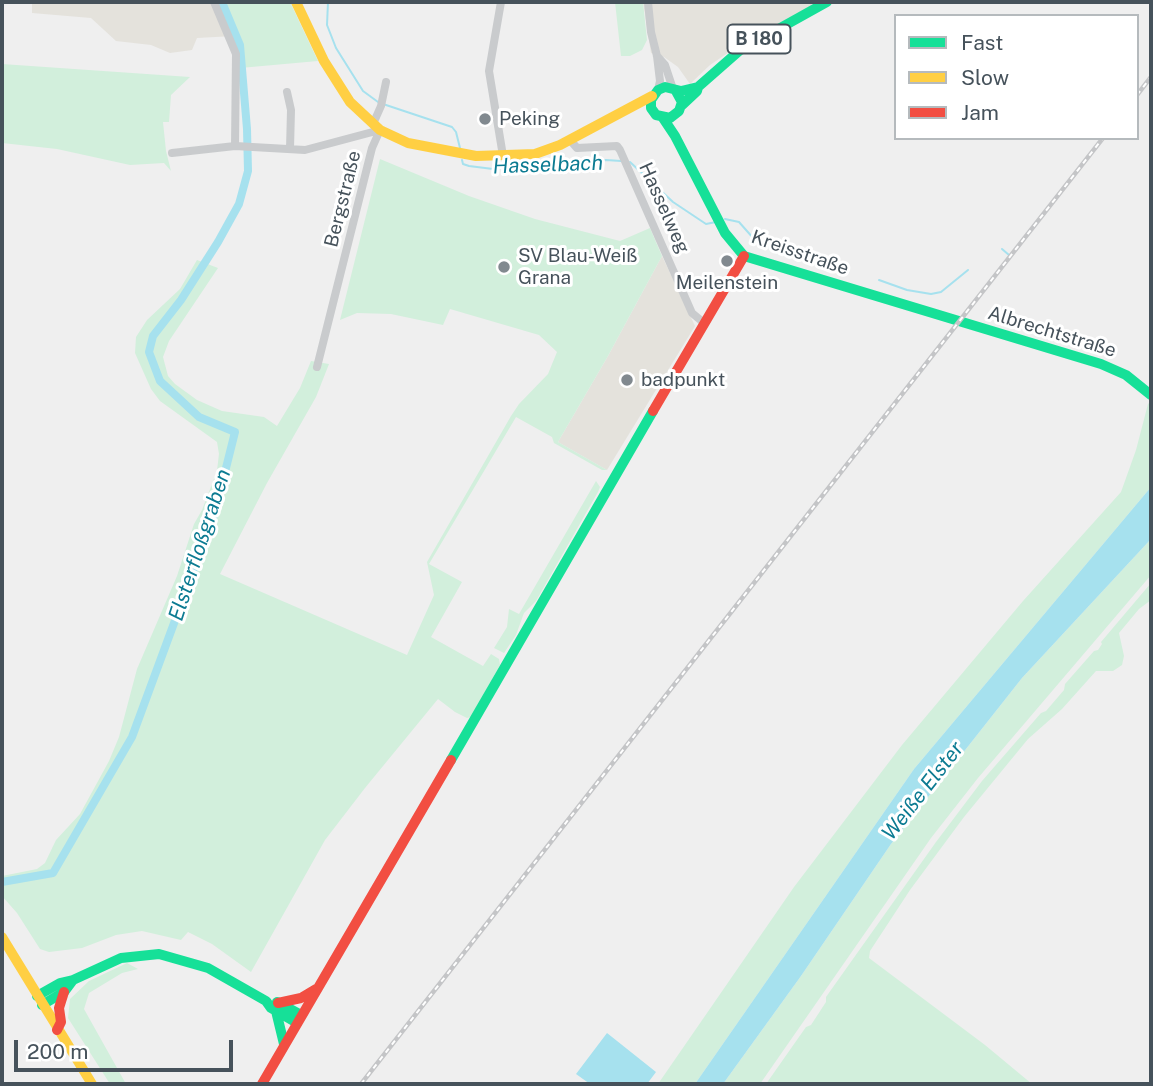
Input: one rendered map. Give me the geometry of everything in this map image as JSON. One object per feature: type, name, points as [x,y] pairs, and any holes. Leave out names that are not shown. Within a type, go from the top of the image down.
[{"type":"main road","points":[[296,2],[335,81],[350,102],[376,127],[408,144],[469,155],[536,154],[571,142],[665,87],[674,90],[698,87]]},
{"type":"main road","name":"B 180","points":[[679,110],[698,87],[747,45],[827,2]]},
{"type":"main road","points":[[624,111],[641,110],[670,118],[679,110],[681,97],[674,90]]},
{"type":"main road","points":[[655,93],[650,104],[658,115]]},
{"type":"main road","name":"Kreisstraße","points":[[675,136],[679,110]]},
{"type":"main road","name":"Kreisstraße","points":[[658,115],[675,136],[730,241],[744,256],[935,314]]},
{"type":"main road","points":[[262,1084],[744,256]]},
{"type":"main road","name":"Albrechtstraße","points":[[935,314],[1110,367],[1126,375],[1151,395]]},
{"type":"main road","points":[[2,937],[92,1084]]},
{"type":"main road","points":[[39,1000],[121,958],[159,954],[208,968],[299,1019]]},
{"type":"main road","points":[[24,975],[62,988]]},
{"type":"main road","points":[[57,1030],[61,1022],[59,1008],[62,988]]},
{"type":"main road","points":[[273,1005],[301,998],[316,989]]},
{"type":"main road","points":[[273,1005],[284,1044]]},
{"type":"street","points":[[214,2],[236,54],[243,146]]},
{"type":"street","points":[[501,2],[489,71],[503,156]]},
{"type":"street","points":[[650,3],[651,32],[660,81],[655,93]]},
{"type":"street","points":[[657,56],[664,65],[674,90]]},
{"type":"street","points":[[376,127],[386,82]]},
{"type":"street","points":[[287,92],[291,110],[290,149]]},
{"type":"street","name":"Bergstraße","points":[[172,153],[243,146],[305,150],[376,127],[317,367]]},
{"type":"street","name":"Hasselweg","points":[[571,142],[577,148],[583,149],[617,146],[692,313],[704,323]]},
{"type":"shaded area","points":[[32,2],[219,2],[234,36],[197,38],[192,50],[170,53],[151,45],[116,41],[91,18],[32,13]]},
{"type":"shaded area","points":[[643,2],[818,2],[738,46],[710,65],[690,84],[678,67],[664,57],[651,53]]},
{"type":"shaded area","points":[[662,256],[695,326],[607,470],[558,442]]},
{"type":"green space","points":[[219,2],[290,2],[318,61],[240,68],[239,48]]},
{"type":"green space","points":[[615,2],[643,2],[647,40],[642,50],[630,56],[621,56]]},
{"type":"green space","points":[[2,64],[190,77],[171,95],[169,122],[163,122],[171,171],[164,163],[130,165],[57,149],[2,143]]},
{"type":"green space","points":[[380,159],[469,196],[535,219],[620,241],[650,228],[662,256],[558,442],[607,470],[602,470],[554,443],[552,437],[516,417],[429,564],[462,582],[431,637],[483,666],[491,654],[499,659],[500,665],[471,717],[467,718],[455,712],[438,699],[365,788],[325,840],[251,972],[212,944],[188,932],[181,940],[142,931],[116,935],[82,948],[49,952],[40,949],[17,913],[2,896],[2,876],[37,869],[45,863],[56,840],[80,814],[109,761],[119,737],[137,669],[177,576],[194,524],[217,471],[217,442],[160,401],[151,389],[135,353],[136,337],[147,320],[180,289],[197,260],[218,268],[169,341],[163,357],[168,376],[175,384],[197,400],[222,411],[264,417],[277,426],[300,388],[311,361],[329,364],[316,397],[220,574],[407,655],[434,595],[427,562],[511,416],[548,374],[557,352],[539,335],[450,309],[443,325],[391,314],[357,313],[340,320]]},
{"type":"green space","points":[[1151,401],[1151,487],[914,769],[695,1084],[658,1084],[794,887],[902,745],[1023,601],[1121,492]]},
{"type":"green space","points":[[596,481],[600,487],[598,492],[536,601],[524,613],[516,635],[504,653],[494,648],[507,627],[509,609],[519,614]]},
{"type":"green space","points":[[1151,539],[1151,575],[978,778],[931,838],[760,1084],[723,1084],[891,844],[1022,678]]},
{"type":"green space","points":[[1151,583],[1151,600],[1139,609],[1119,633],[1124,656],[1122,665],[1113,671],[1096,671],[1062,709],[1028,739],[964,817],[910,890],[870,951],[869,958],[985,1045],[1032,1084],[766,1084],[806,1027],[811,1025],[826,1002],[826,997],[982,781],[1064,690],[1065,684],[1094,651],[1098,650],[1101,642]]},
{"type":"green space","points":[[127,963],[138,969],[122,973],[89,993],[84,1009],[126,1084],[110,1084],[68,1018],[70,999],[89,981]]},
{"type":"water","name":"Weiße Elster","points":[[1151,487],[1151,539],[1022,678],[891,844],[723,1084],[695,1084],[914,769]]},
{"type":"water","points":[[607,1033],[656,1072],[647,1084],[590,1084],[576,1074]]},
{"type":"waterway","name":"Elsterfloßgraben","points":[[2,882],[53,873],[132,737],[215,512],[235,432],[199,417],[160,381],[149,352],[153,336],[181,300],[239,204],[248,171],[240,45],[222,2]]},
{"type":"waterway","name":"Hasselbach","points":[[328,2],[327,25],[336,48],[363,91],[378,102]]},
{"type":"waterway","name":"Hasselbach","points":[[383,104],[452,127],[460,148]]},
{"type":"waterway","name":"Hasselbach","points":[[462,160],[463,164],[469,166],[493,169],[621,161]]},
{"type":"waterway","name":"Hasselbach","points":[[630,162],[673,202],[706,224],[716,222]]},
{"type":"waterway","name":"Hasselbach","points":[[725,219],[739,222],[754,239],[765,245],[833,264]]},
{"type":"waterway","name":"Hasselbach","points":[[1002,249],[1009,255]]},
{"type":"waterway","name":"Hasselbach","points":[[879,280],[907,290],[931,294],[941,292],[968,270]]},
{"type":"railway","points":[[1139,92],[1151,77]]},
{"type":"railway","points":[[361,1084],[1101,140]]},
{"type":"traffic: fast","points":[[681,106],[739,51],[827,2]]},
{"type":"traffic: fast","points":[[676,91],[682,102],[679,111],[670,118],[656,115],[651,108],[651,100],[658,90],[665,87],[681,91],[698,87]]},
{"type":"traffic: fast","points":[[663,118],[725,233],[744,256],[1101,364],[1126,375],[1151,395]]},
{"type":"traffic: fast","points":[[451,760],[653,411]]},
{"type":"traffic: fast","points":[[37,996],[60,983],[73,980],[121,958],[159,954],[208,968],[266,1001],[271,1008],[297,1023]]},
{"type":"traffic: fast","points":[[42,1005],[64,992],[73,980]]},
{"type":"traffic: fast","points":[[277,1002],[301,1015]]},
{"type":"traffic: fast","points":[[276,1011],[284,1044]]},
{"type":"traffic: slow","points":[[296,2],[324,61],[350,102],[380,130],[408,143],[476,156],[535,154],[560,145],[652,96]]},
{"type":"traffic: slow","points":[[2,937],[92,1084]]},
{"type":"traffic: jam","points":[[653,411],[744,256]]},
{"type":"traffic: jam","points":[[262,1084],[451,760]]},
{"type":"traffic: jam","points":[[278,1003],[301,998],[316,989]]},
{"type":"traffic: jam","points":[[57,1030],[61,1022],[59,1008],[64,992]]},
{"type":"place","name":"Peking","points":[[485,119]]},
{"type":"place","name":"Meilenstein","points":[[727,261]]},
{"type":"place","name":"SV Blau-Weiß Grana","points":[[504,267]]},
{"type":"place","name":"badpunkt","points":[[627,380]]}]
